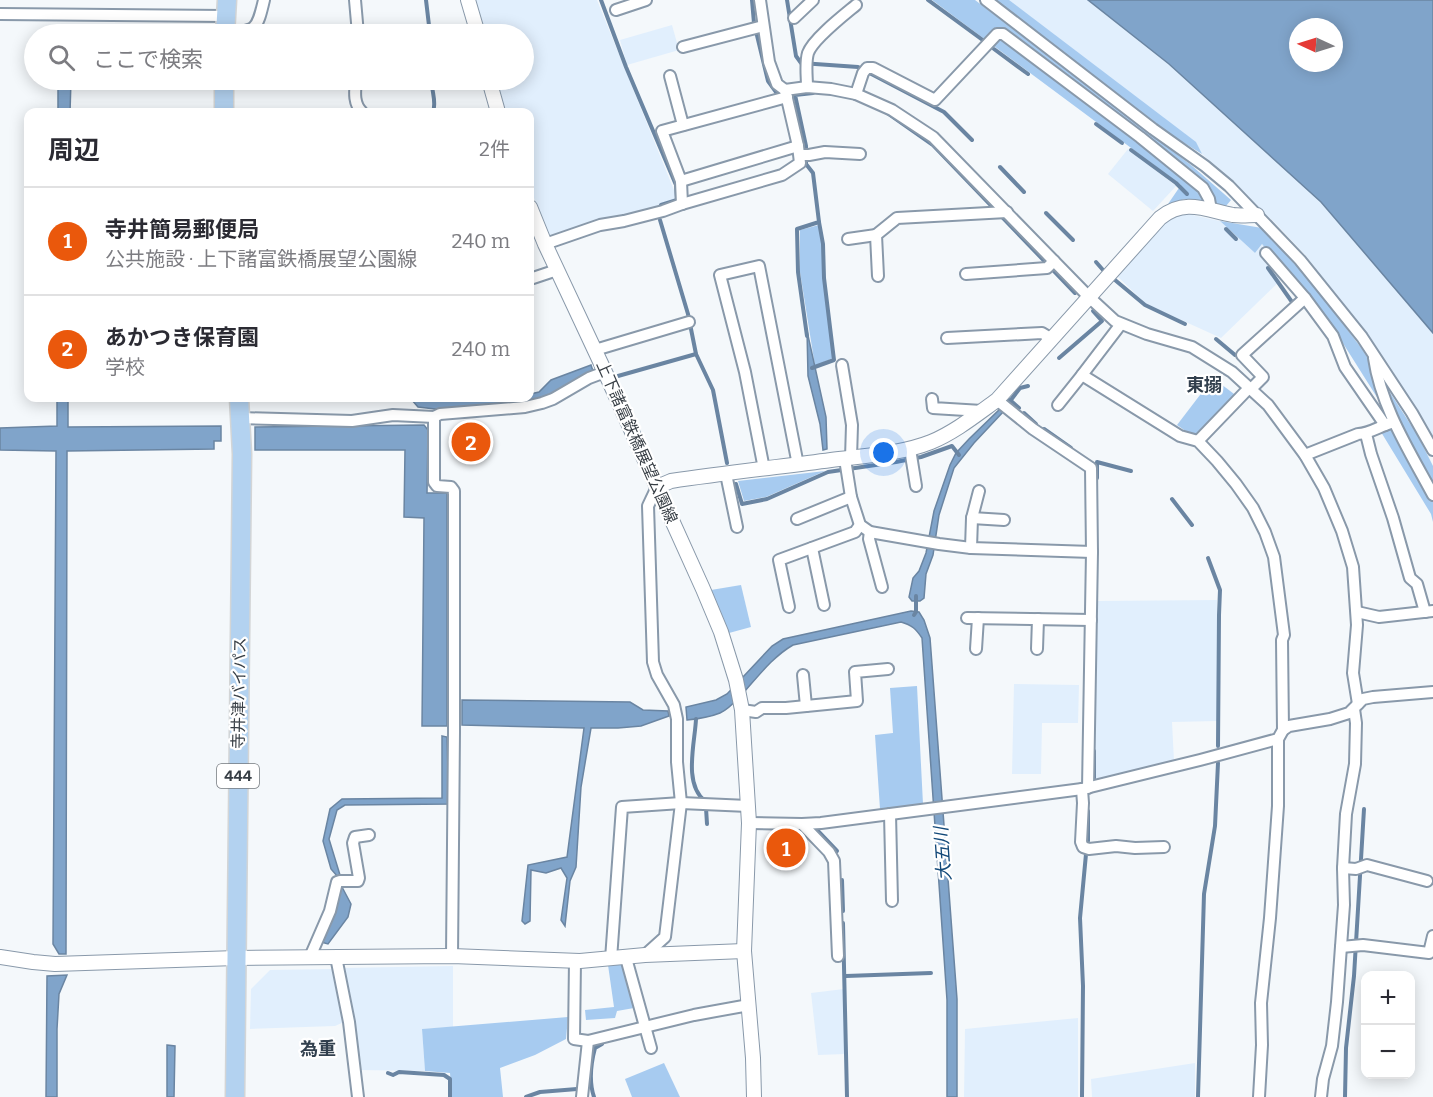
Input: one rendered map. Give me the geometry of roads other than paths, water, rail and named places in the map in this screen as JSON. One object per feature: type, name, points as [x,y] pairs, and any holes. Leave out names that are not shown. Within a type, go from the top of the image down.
[{"type":"highway","points":[[224,90],[224,108]]},
{"type":"highway","name":"寺井津バイパス","points":[[235,1097],[242,454],[239,402]]},
{"type":"street","points":[[256,24],[264,0]]},
{"type":"street","points":[[355,0],[357,24]]},
{"type":"street","points":[[468,0],[475,24]]},
{"type":"street","points":[[616,10],[646,0]]},
{"type":"street","points":[[545,244],[600,225],[663,211],[782,175],[800,163],[802,152],[786,94],[777,84],[757,28],[760,0]]},
{"type":"street","points":[[794,18],[813,0]]},
{"type":"street","points":[[986,0],[1153,129],[1206,166],[1229,186],[1300,261],[1362,337],[1412,413],[1433,450]]},
{"type":"street","points":[[807,87],[808,51],[856,5]]},
{"type":"street","points":[[0,14],[225,21]]},
{"type":"street","points":[[683,47],[757,28]]},
{"type":"street","points":[[856,94],[865,70],[873,68],[935,100],[997,34],[1003,34],[1140,137],[1203,188],[1209,198],[1211,210]]},
{"type":"street","points":[[670,76],[683,125]]},
{"type":"street","points":[[682,204],[681,181],[662,131],[807,87],[856,94],[891,110],[933,137],[1051,265],[1115,321],[1147,334],[1192,347],[1232,372],[1268,405],[1305,455],[1324,488],[1342,531],[1353,567],[1357,612],[1353,673],[1356,706],[1355,764],[1346,814],[1343,868],[1344,905],[1350,946],[1321,1097]]},
{"type":"street","points":[[355,90],[358,108]]},
{"type":"street","points":[[492,90],[497,108]]},
{"type":"street","points":[[681,181],[802,152],[860,154]]},
{"type":"street","points":[[645,955],[665,937],[681,803],[677,720],[674,705],[657,675],[653,662],[648,506],[657,487],[671,481],[764,469],[798,465],[848,464],[911,456],[982,411],[1003,405],[1052,339],[1160,218],[1170,210],[1190,206],[1237,215],[1257,215]]},
{"type":"street","points":[[848,239],[876,235],[897,218],[1001,213]]},
{"type":"street","name":"上下諸富鉄橋展望公園線","points":[[534,217],[721,632],[741,705]]},
{"type":"street","points":[[876,235],[878,276]]},
{"type":"street","points":[[1266,253],[1305,298],[1333,336],[1345,367],[1390,423],[1433,495]]},
{"type":"street","points":[[966,274],[1051,265]]},
{"type":"street","points":[[764,469],[745,372],[720,275],[759,266],[798,465]]},
{"type":"street","points":[[534,278],[557,270]]},
{"type":"street","points":[[1197,441],[1263,377],[1242,355],[1305,298]]},
{"type":"street","points":[[595,350],[689,322]]},
{"type":"street","points":[[1058,405],[1121,324]]},
{"type":"street","points":[[947,338],[1042,333],[1052,339]]},
{"type":"street","points":[[1374,355],[1390,423]]},
{"type":"street","points":[[842,365],[852,425],[848,464],[851,497],[869,539],[882,587]]},
{"type":"street","points":[[240,418],[347,421],[393,415],[434,417],[440,414],[525,407],[553,399],[589,378],[605,372]]},
{"type":"street","points":[[1082,375],[1180,436],[1197,441],[1224,469],[1252,508],[1275,557],[1284,635],[1282,640],[1278,806],[1261,1003],[1262,1046],[1259,1097]]},
{"type":"street","points":[[932,399],[933,408],[982,411]]},
{"type":"street","points":[[1003,405],[1033,429],[1091,468],[1091,620],[1081,842],[1083,848],[1164,847]]},
{"type":"street","points":[[434,417],[434,482],[437,486],[450,487],[454,490],[452,956]]},
{"type":"street","points":[[1305,455],[1358,434],[1366,434],[1390,423]]},
{"type":"street","points":[[1357,612],[1379,617],[1429,611],[1417,584],[1410,578],[1366,434]]},
{"type":"street","points":[[911,456],[916,486]]},
{"type":"street","points":[[726,474],[737,527]]},
{"type":"street","points":[[971,548],[972,518],[979,490]]},
{"type":"street","points":[[797,519],[851,497]]},
{"type":"street","points":[[972,518],[1004,520]]},
{"type":"street","points":[[789,608],[779,560],[865,528],[924,542],[971,548],[1092,552]]},
{"type":"street","points":[[812,548],[824,605]]},
{"type":"street","points":[[976,649],[972,618],[1091,620]]},
{"type":"street","points":[[1037,650],[1038,619]]},
{"type":"street","points":[[753,1097],[753,1058],[744,951],[749,823],[741,705],[756,712],[762,708],[857,701],[855,672],[888,669]]},
{"type":"street","points":[[803,675],[806,706]]},
{"type":"street","points":[[749,823],[802,824],[1085,788],[1200,760],[1280,734],[1289,726],[1330,719],[1349,713],[1363,699],[1433,693]]},
{"type":"street","points":[[611,959],[622,807],[681,803],[748,806]]},
{"type":"street","points":[[890,814],[892,902]]},
{"type":"street","points":[[802,824],[829,852],[834,861],[838,956]]},
{"type":"street","points":[[310,957],[330,911],[337,882],[340,880],[358,881],[353,843],[355,837],[369,835]]},
{"type":"street","points":[[1343,868],[1359,868],[1367,865],[1427,881]]},
{"type":"street","points":[[1350,946],[1363,945],[1429,953],[1433,936]]},
{"type":"street","points":[[0,957],[72,964],[236,958],[452,956],[575,961],[645,955],[744,951]]},
{"type":"street","points":[[336,957],[349,1022],[358,1097]]},
{"type":"street","points":[[626,958],[651,1048]]},
{"type":"street","points":[[575,961],[574,1039],[588,1041],[694,1015],[749,1005]]},
{"type":"street","points":[[582,1097],[588,1041]]},
{"type":"water","points":[[1088,0],[1433,0],[1433,333],[1321,202],[1169,64]]},
{"type":"water","points":[[58,90],[71,90],[70,108],[58,108]]},
{"type":"water","points":[[807,331],[826,417],[827,449],[823,450],[820,424],[808,376]]},
{"type":"water","points":[[591,365],[593,371],[549,395],[534,400],[534,393],[539,392],[551,380]]},
{"type":"water","points":[[57,402],[68,402],[68,427],[221,426],[221,441],[214,441],[214,449],[67,451],[66,954],[59,954],[53,944],[56,451],[0,450],[0,428],[57,426]]},
{"type":"water","points":[[414,402],[526,402],[435,409],[418,407]]},
{"type":"water","points":[[1000,409],[1004,411],[954,468],[939,515],[933,555],[926,574],[924,598],[920,601],[912,601],[909,597],[913,578],[919,571],[926,553],[934,511],[950,465],[956,453]]},
{"type":"water","points":[[424,425],[428,430],[427,493],[447,493],[447,726],[422,726],[424,518],[404,517],[405,450],[255,450],[255,427]]},
{"type":"water","name":"大五川","points":[[911,611],[919,612],[930,638],[957,999],[957,1097],[947,1097],[947,1000],[920,635],[911,626],[901,622],[793,645],[773,660],[727,709],[712,716],[687,720],[686,707],[716,700],[727,694],[772,646],[783,639]]},
{"type":"water","points":[[462,700],[630,702],[643,710],[668,711],[669,716],[641,726],[591,728],[581,787],[576,867],[570,881],[565,926],[561,920],[567,878],[561,868],[546,873],[531,870],[530,921],[525,924],[522,921],[528,865],[567,857],[584,728],[462,725]]},
{"type":"water","points":[[442,736],[447,737],[449,804],[345,805],[337,810],[329,839],[340,875],[337,876],[331,869],[323,841],[330,809],[342,799],[442,798]]},
{"type":"water","points":[[342,887],[351,904],[348,917],[328,944],[321,942],[336,912]]},
{"type":"water","points":[[67,975],[59,994],[57,1097],[46,1097],[47,976]]},
{"type":"water","points":[[167,1045],[175,1046],[174,1097],[167,1097]]},
{"type":"waterway","points":[[426,0],[429,24]]},
{"type":"waterway","points":[[601,0],[626,67],[676,185],[677,200],[661,205]]},
{"type":"waterway","points":[[752,0],[754,23],[768,81],[776,92]]},
{"type":"waterway","points":[[787,0],[796,56],[801,63],[858,67],[944,112],[972,140]]},
{"type":"waterway","points":[[928,0],[984,41]]},
{"type":"waterway","points":[[994,49],[1028,74]]},
{"type":"waterway","points":[[432,90],[434,108]]},
{"type":"waterway","points":[[807,336],[798,272],[797,229],[819,222],[813,173],[806,164],[806,146],[795,95],[813,93]]},
{"type":"waterway","points":[[886,112],[933,145],[1075,293]]},
{"type":"waterway","points":[[1096,124],[1122,143]]},
{"type":"waterway","points":[[1131,150],[1176,183],[1187,194]]},
{"type":"waterway","points":[[1000,167],[1024,192]]},
{"type":"waterway","points":[[1046,213],[1073,240]]},
{"type":"waterway","points":[[660,220],[688,314],[696,354],[713,390],[727,463]]},
{"type":"waterway","points":[[812,368],[834,360],[819,222]]},
{"type":"waterway","points":[[1226,229],[1236,239]]},
{"type":"waterway","points":[[1096,262],[1103,270]]},
{"type":"waterway","points":[[1268,268],[1292,302]]},
{"type":"waterway","points":[[1115,280],[1145,305],[1185,324]]},
{"type":"waterway","points":[[1059,358],[1102,321],[1093,311]]},
{"type":"waterway","points":[[1216,339],[1235,355]]},
{"type":"waterway","points":[[618,376],[696,354]]},
{"type":"waterway","points":[[1007,405],[1020,388],[1028,386]]},
{"type":"waterway","points":[[1010,400],[1019,408]]},
{"type":"waterway","points":[[1024,413],[1036,424]]},
{"type":"waterway","points":[[1044,429],[1071,448]]},
{"type":"waterway","points":[[736,484],[742,504],[767,499],[828,472],[921,457],[952,446],[959,455]]},
{"type":"waterway","points":[[1097,478],[1097,462],[1131,471]]},
{"type":"waterway","points":[[1172,499],[1192,525]]},
{"type":"waterway","points":[[1208,558],[1220,590],[1218,746]]},
{"type":"waterway","points":[[914,615],[916,596]]},
{"type":"waterway","points":[[696,719],[692,774],[698,794],[705,801]]},
{"type":"waterway","points":[[1094,751],[1094,778]]},
{"type":"waterway","points":[[1198,1097],[1204,894],[1215,826],[1218,763]]},
{"type":"waterway","points":[[706,808],[707,824]]},
{"type":"waterway","points":[[1345,1097],[1346,1048],[1354,976],[1364,809]]},
{"type":"waterway","points":[[1088,811],[1088,841]]},
{"type":"waterway","points":[[818,831],[837,851]]},
{"type":"waterway","points":[[1082,1097],[1083,986],[1080,918],[1086,854]]},
{"type":"waterway","points":[[842,880],[843,911]]},
{"type":"waterway","points":[[843,923],[847,1097]]},
{"type":"waterway","points":[[846,976],[931,973]]},
{"type":"waterway","points":[[594,1097],[591,1079],[592,1060],[595,1048],[602,1044]]},
{"type":"waterway","points":[[388,1073],[393,1075],[399,1072],[444,1075],[450,1079],[450,1097]]},
{"type":"waterway","points":[[526,1097],[540,1092],[577,1089]]},
{"type":"place","name":"あかつき保育園","points":[[471,442]]},
{"type":"place","name":"寺井簡易郵便局","points":[[786,848]]},
{"type":"district","name":"東搦","points":[[1204,385]]},
{"type":"district","name":"為重","points":[[318,1049]]}]
